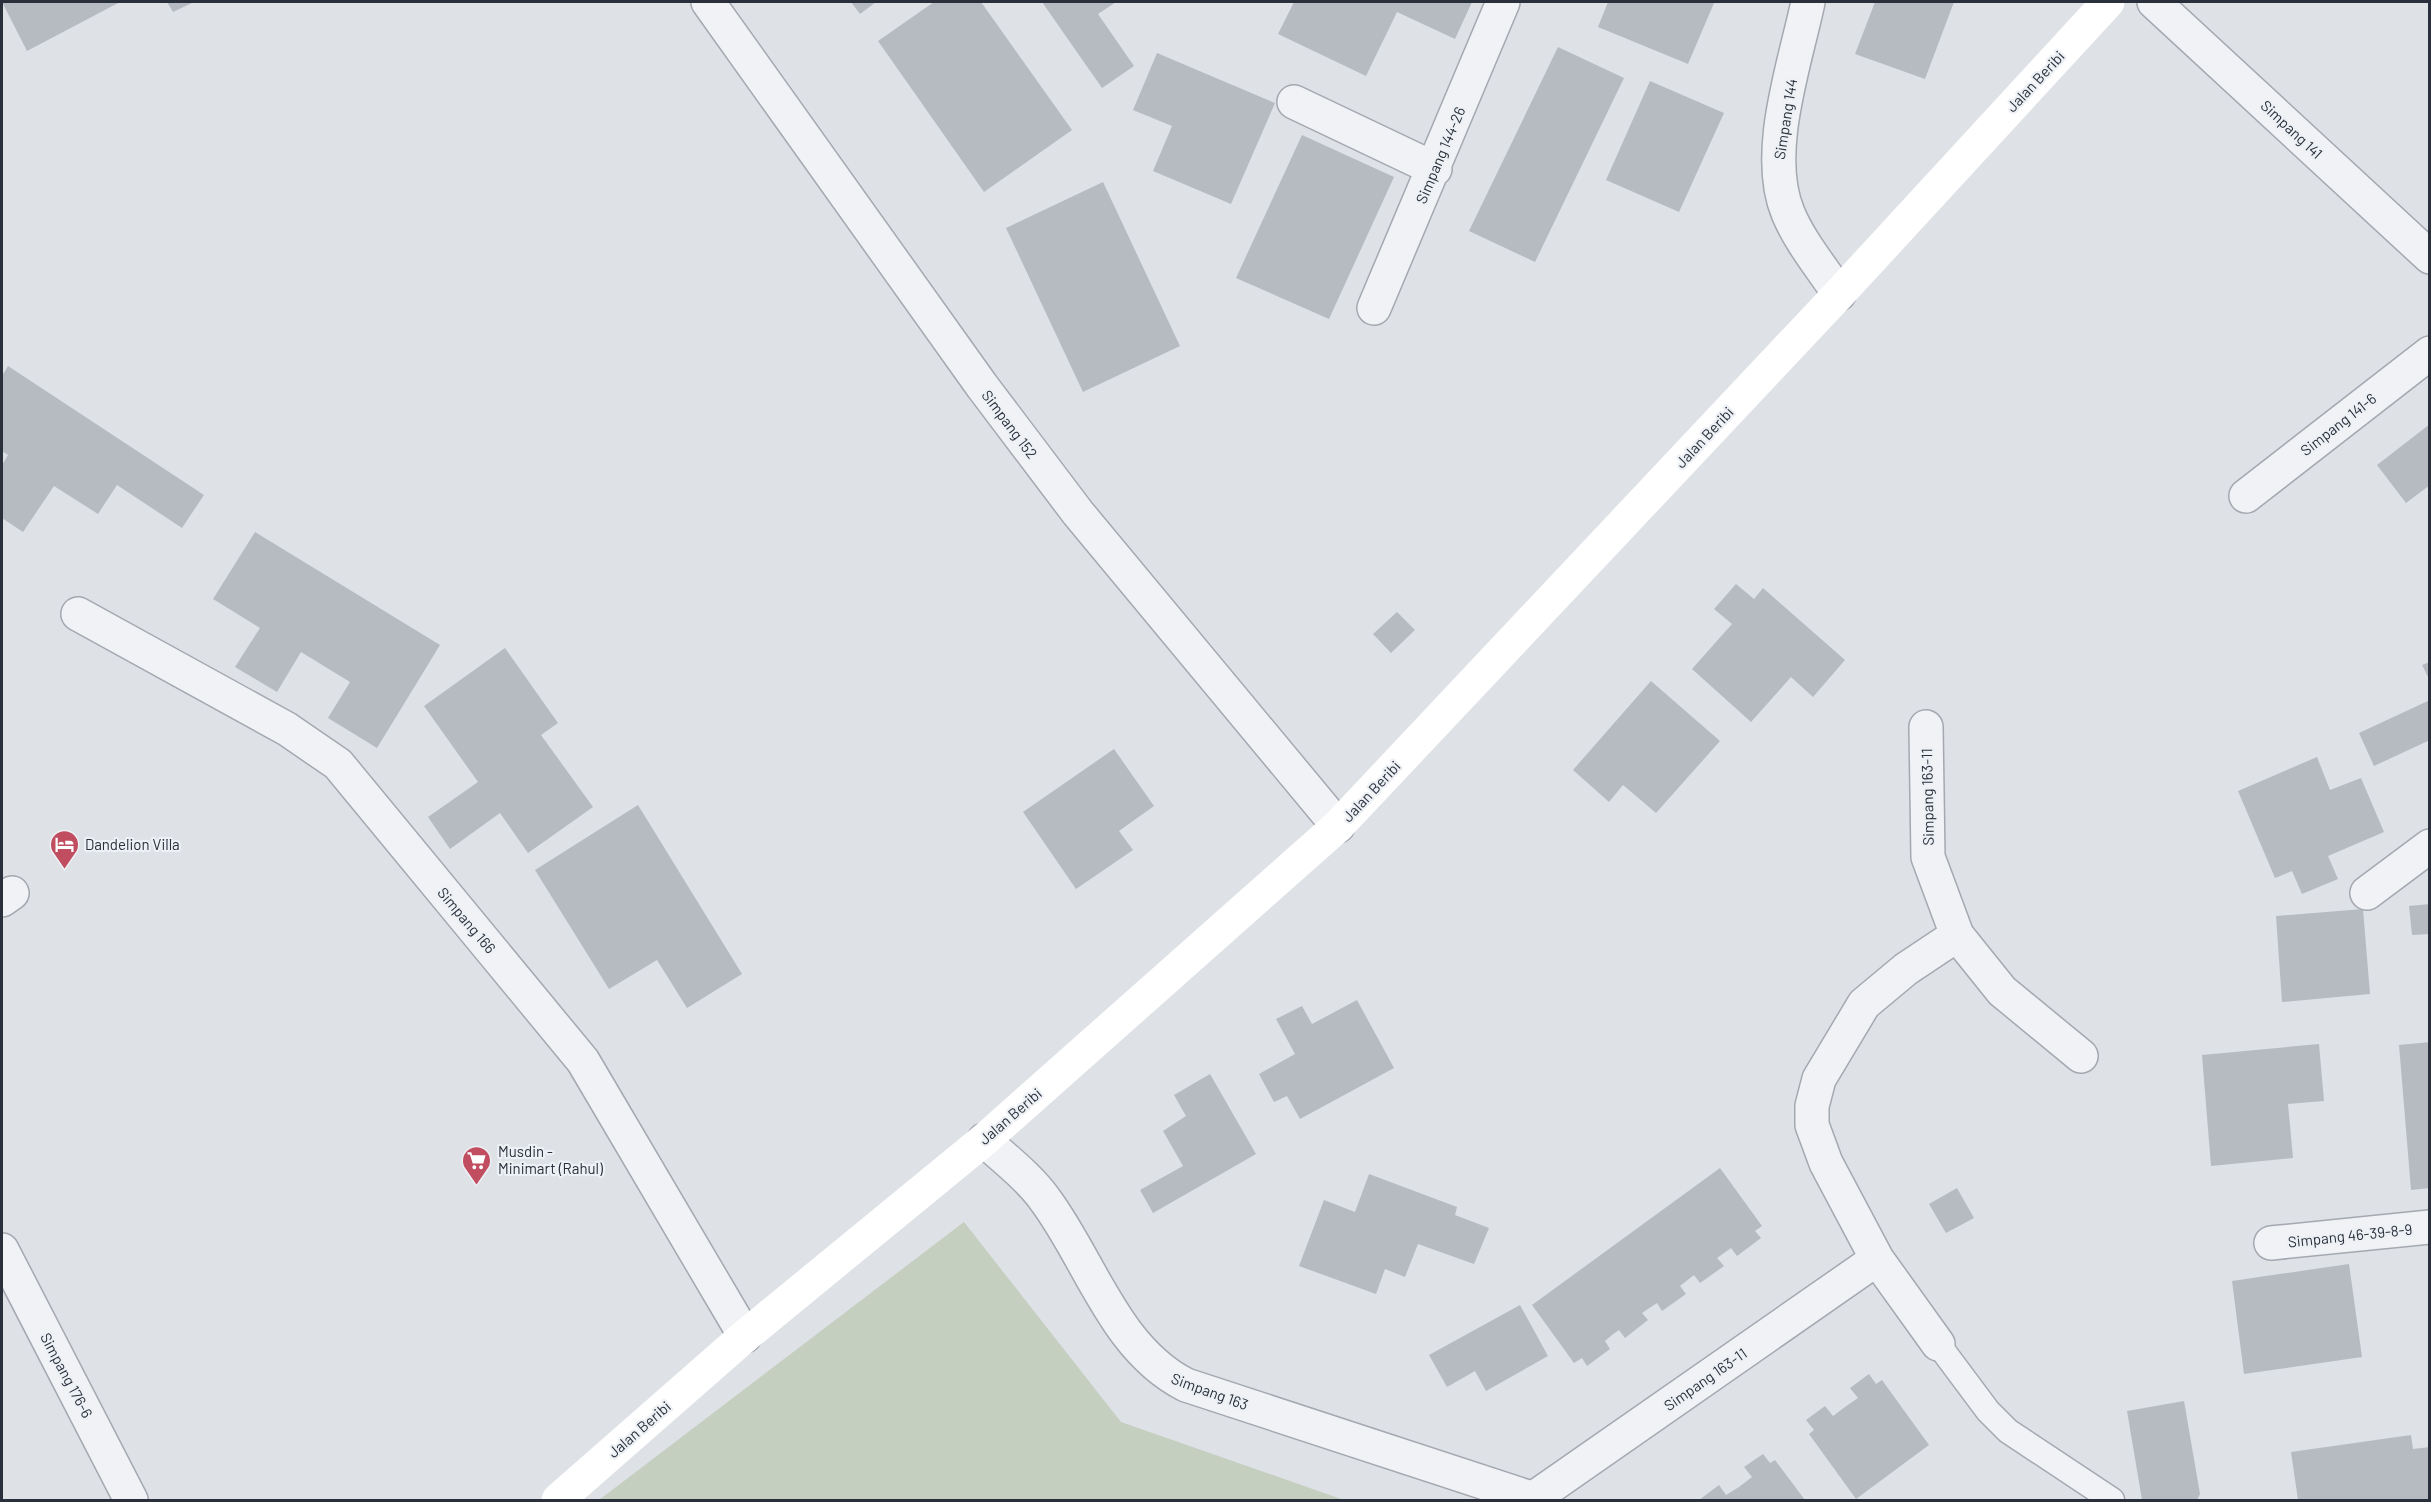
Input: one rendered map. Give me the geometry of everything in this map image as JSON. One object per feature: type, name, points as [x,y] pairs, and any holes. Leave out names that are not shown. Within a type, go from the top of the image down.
[{"type":"main road","name":"Jalan Beribi","points":[[558,1500],[745,1336],[984,1140],[1338,826],[1839,294],[2108,2]]},
{"type":"street","name":"Simpang 152","points":[[708,2],[982,386],[1077,513],[1338,826]]},
{"type":"street","name":"Simpang 144-26","points":[[1374,309],[1435,169],[1503,2]]},
{"type":"street","name":"Simpang 144","points":[[1808,2],[1779,137],[1777,165],[1788,212],[1839,294]]},
{"type":"street","name":"Simpang 141","points":[[2154,2],[2430,257]]},
{"type":"street","points":[[1294,102],[1435,169]]},
{"type":"street","name":"Simpang 141-6","points":[[2246,496],[2430,353]]},
{"type":"street","name":"Simpang 166","points":[[78,614],[287,729],[338,764],[583,1061],[745,1336]]},
{"type":"street","name":"Simpang 163-11","points":[[1926,727],[1928,857],[1957,935],[2002,991],[2081,1056]]},
{"type":"street","points":[[2367,893],[2430,846]]},
{"type":"street","points":[[1938,1344],[1877,1259],[1826,1163],[1812,1125],[1812,1106],[1819,1079],[1864,1004],[1906,969],[1957,935]]},
{"type":"street","name":"Simpang 163","points":[[984,1140],[1046,1200],[1107,1302],[1146,1358],[1164,1374],[1186,1385],[1536,1499]]},
{"type":"street","name":"Simpang 46-39-8-9","points":[[2271,1243],[2430,1227]]},
{"type":"street","name":"Simpang 176-6","points":[[2,1250],[131,1500]]},
{"type":"street","name":"Simpang 163-11","points":[[1536,1499],[1877,1259]]},
{"type":"lane","points":[[1938,1344],[1988,1411],[2008,1431],[2112,1500]]},
{"type":"green space","points":[[964,1222],[1121,1422],[1344,1500],[599,1500]]},
{"type":"building","points":[[2,2],[120,2],[27,51]]},
{"type":"building","points":[[167,2],[194,2],[173,12]]},
{"type":"building","points":[[851,2],[876,2],[860,14]]},
{"type":"building","points":[[934,2],[981,2],[1072,130],[984,192],[878,41]]},
{"type":"building","points":[[1042,2],[1116,2],[1098,14],[1134,66],[1102,88]]},
{"type":"building","points":[[1294,2],[1472,2],[1455,39],[1397,12],[1366,76],[1278,34]]},
{"type":"building","points":[[1608,2],[1714,3],[1688,64],[1598,27]]},
{"type":"building","points":[[1875,2],[1954,2],[1925,79],[1855,54]]},
{"type":"building","points":[[1558,47],[1624,78],[1535,262],[1469,231]]},
{"type":"building","points":[[1157,53],[1275,103],[1231,204],[1153,171],[1172,126],[1133,110]]},
{"type":"building","points":[[1650,81],[1724,113],[1679,212],[1606,180]]},
{"type":"building","points":[[1302,135],[1394,177],[1329,319],[1236,278]]},
{"type":"building","points":[[1103,182],[1180,346],[1083,392],[1006,228]]},
{"type":"building","points":[[8,366],[204,495],[182,528],[117,485],[98,514],[54,486],[23,532],[2,518],[2,465],[8,455],[2,451],[2,376]]},
{"type":"building","points":[[2430,424],[2430,485],[2406,503],[2377,465]]},
{"type":"building","points":[[255,532],[440,645],[377,748],[328,718],[350,682],[301,652],[277,692],[235,667],[260,628],[213,599]]},
{"type":"building","points":[[1736,584],[1754,599],[1763,588],[1845,660],[1813,697],[1791,677],[1751,722],[1692,669],[1732,624],[1714,609]]},
{"type":"building","points":[[1397,612],[1415,630],[1391,653],[1373,634]]},
{"type":"building","points":[[505,648],[558,723],[541,735],[593,807],[528,853],[500,813],[450,849],[428,817],[478,782],[424,706]]},
{"type":"building","points":[[2430,662],[2430,681],[2422,665]]},
{"type":"building","points":[[1651,681],[1720,741],[1656,813],[1623,785],[1609,802],[1573,770]]},
{"type":"building","points":[[2430,700],[2430,740],[2374,766],[2359,733]]},
{"type":"building","points":[[1114,749],[1154,806],[1119,831],[1133,850],[1076,889],[1023,812]]},
{"type":"building","points":[[2317,757],[2330,790],[2361,778],[2384,832],[2328,856],[2338,879],[2302,894],[2292,871],[2275,878],[2238,791]]},
{"type":"building","points":[[638,805],[742,974],[687,1008],[657,960],[609,989],[535,870]]},
{"type":"building","points":[[2430,904],[2430,934],[2412,935],[2409,906]]},
{"type":"building","points":[[2363,909],[2370,994],[2282,1002],[2276,916]]},
{"type":"building","points":[[1357,1000],[1394,1068],[1300,1119],[1287,1096],[1274,1102],[1259,1074],[1295,1054],[1276,1019],[1302,1006],[1312,1024]]},
{"type":"building","points":[[2430,1042],[2430,1188],[2411,1190],[2399,1045]]},
{"type":"building","points":[[2319,1044],[2324,1101],[2288,1104],[2293,1158],[2211,1166],[2202,1055]]},
{"type":"building","points":[[1210,1074],[1256,1154],[1153,1213],[1140,1190],[1183,1166],[1163,1131],[1186,1116],[1174,1095]]},
{"type":"building","points":[[1720,1168],[1762,1226],[1755,1231],[1761,1238],[1737,1256],[1731,1248],[1717,1258],[1724,1266],[1700,1283],[1694,1275],[1680,1286],[1686,1294],[1662,1311],[1657,1303],[1642,1313],[1648,1320],[1625,1338],[1619,1330],[1612,1335],[1605,1341],[1610,1349],[1587,1366],[1582,1358],[1574,1363],[1532,1305]]},
{"type":"building","points":[[1369,1174],[1457,1207],[1455,1215],[1489,1228],[1474,1264],[1418,1244],[1405,1277],[1385,1269],[1376,1294],[1299,1266],[1324,1200],[1355,1212]]},
{"type":"building","points":[[1957,1188],[1974,1218],[1946,1233],[1929,1204]]},
{"type":"building","points":[[2349,1264],[2362,1357],[2244,1374],[2232,1281]]},
{"type":"building","points":[[1520,1305],[1548,1356],[1486,1391],[1475,1371],[1447,1387],[1429,1355]]},
{"type":"building","points":[[1869,1374],[1876,1384],[1882,1380],[1929,1445],[1856,1499],[1809,1434],[1814,1430],[1806,1420],[1825,1406],[1833,1416],[1858,1398],[1850,1388]]},
{"type":"building","points":[[2184,1401],[2200,1494],[2197,1500],[2142,1500],[2127,1411]]},
{"type":"building","points":[[2411,1435],[2413,1449],[2430,1447],[2430,1500],[2298,1500],[2291,1452]]},
{"type":"building","points":[[1763,1454],[1770,1463],[1775,1460],[1805,1500],[1699,1500],[1719,1485],[1726,1495],[1739,1487],[1752,1477],[1744,1467]]},
{"type":"place","name":"Dandelion Villa","points":[[64,870]]},
{"type":"place","name":"Musdin - Minimart (Rahul)","points":[[477,1186]]}]
